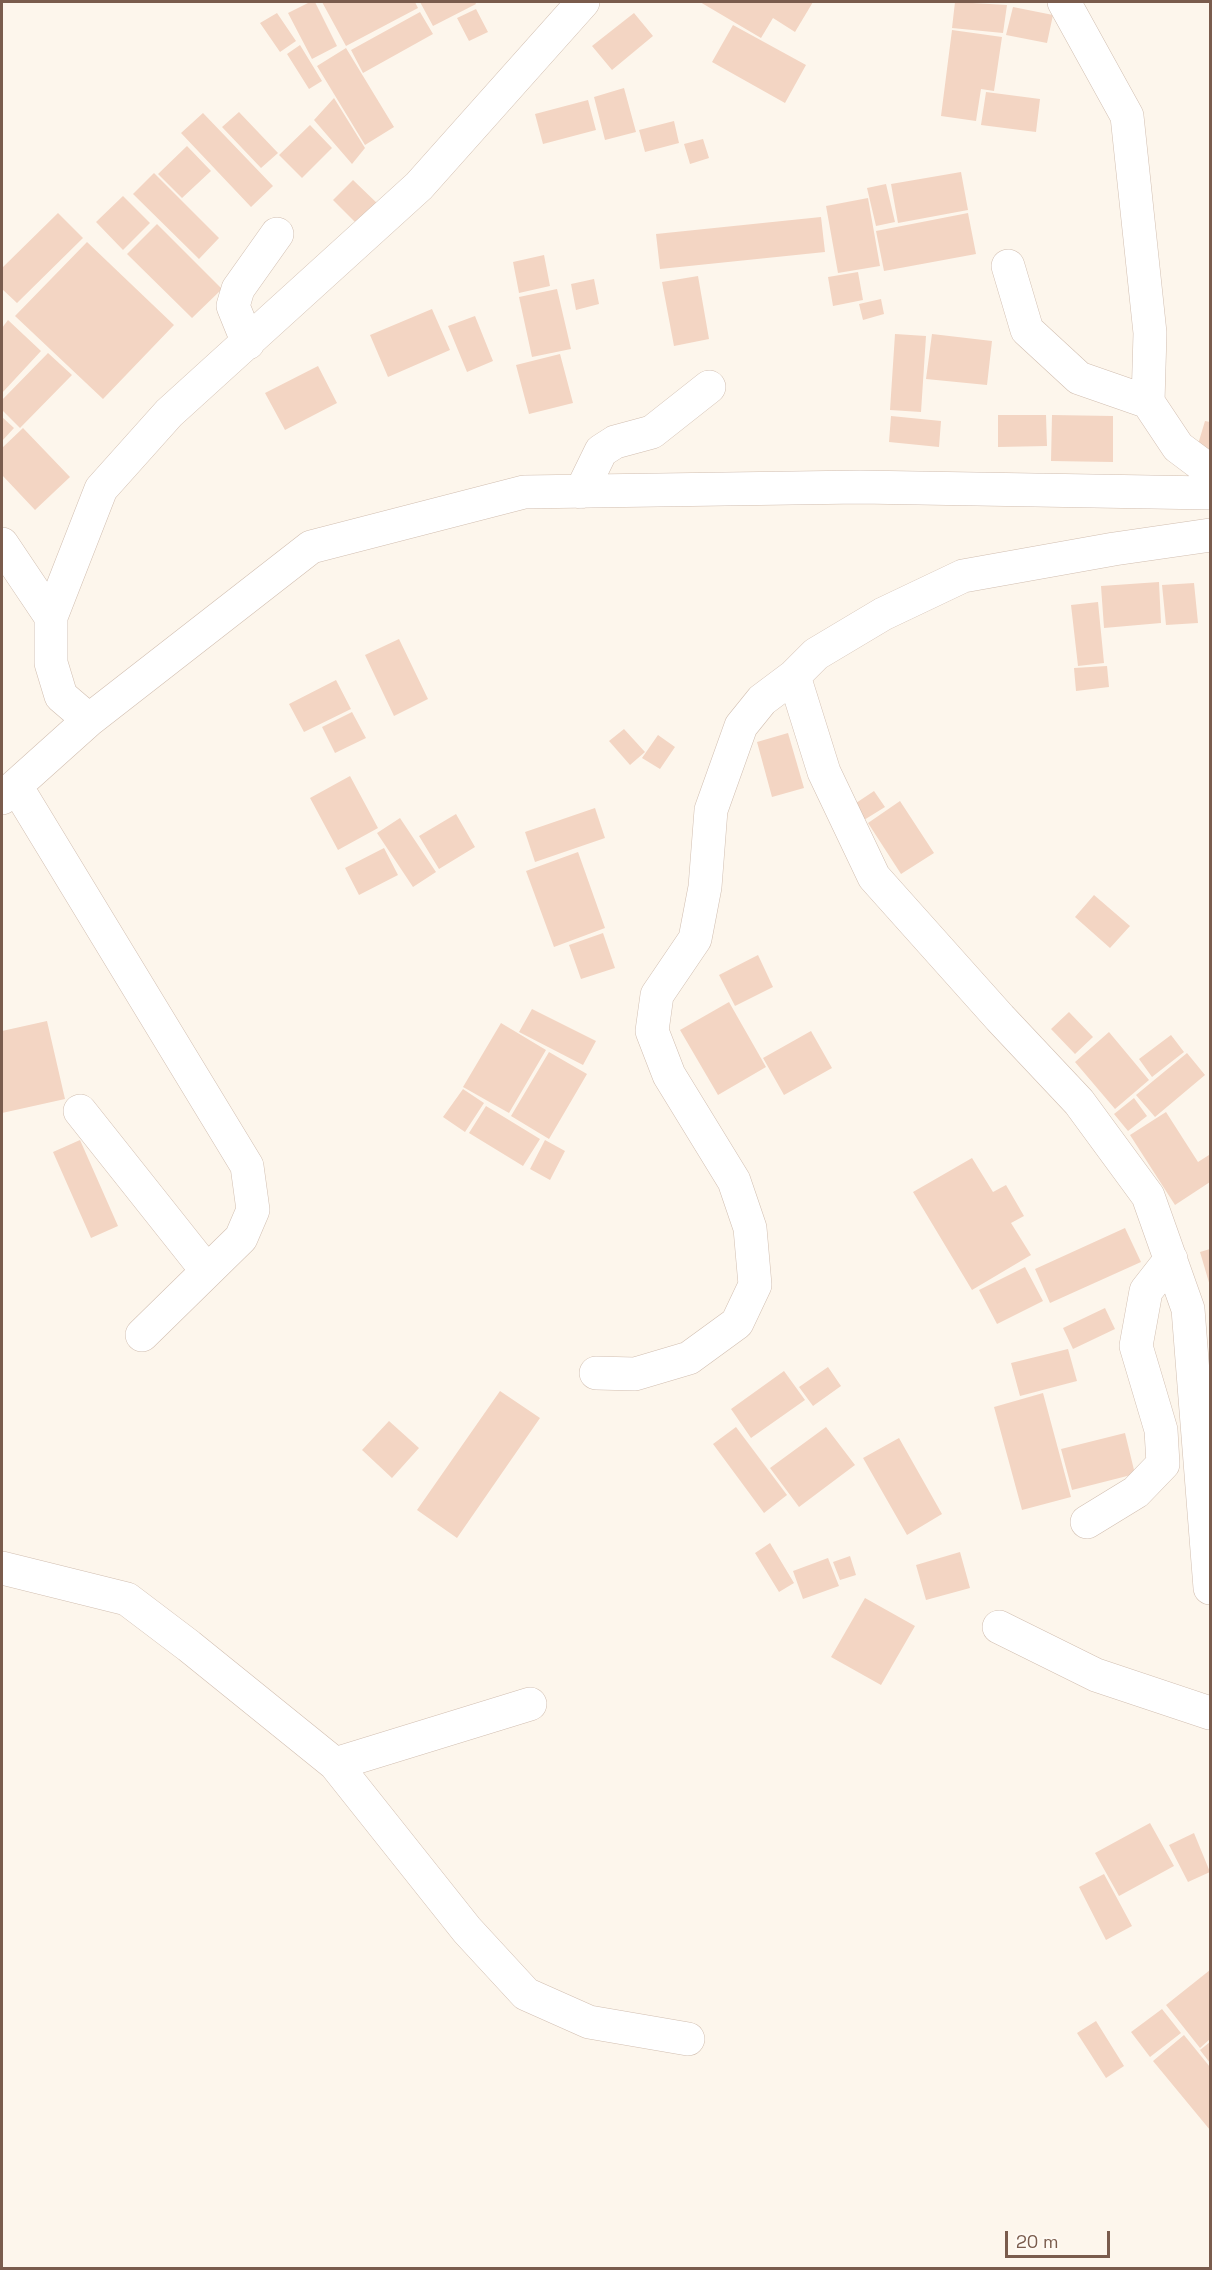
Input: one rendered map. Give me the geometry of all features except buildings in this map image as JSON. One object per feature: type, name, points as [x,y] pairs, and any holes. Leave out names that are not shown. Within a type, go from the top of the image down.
[{"type":"street","points":[[89,720],[61,696],[51,663],[51,617],[101,489],[170,413],[419,186],[583,2]]},
{"type":"street","points":[[1064,2],[1127,116],[1150,333],[1148,402],[1178,447],[1210,471]]},
{"type":"street","points":[[248,343],[233,306],[238,289],[276,234]]},
{"type":"street","points":[[1008,266],[1027,330],[1079,378],[1148,402]]},
{"type":"street","points":[[581,492],[601,452],[615,442],[652,432],[709,387]]},
{"type":"street","points":[[142,1335],[241,1238],[253,1210],[247,1166],[9,792],[89,720],[311,547],[524,492],[860,487],[1210,493]]},
{"type":"street","points":[[596,1373],[635,1374],[689,1358],[737,1323],[755,1284],[750,1228],[734,1181],[669,1075],[652,1031],[657,995],[695,939],[705,887],[711,810],[741,726],[762,700],[794,676],[816,654],[874,619],[963,576],[1114,549],[1210,535]]},
{"type":"street","points":[[2,544],[51,617]]},
{"type":"street","points":[[794,676],[824,772],[874,877],[1000,1018],[1079,1102],[1149,1196],[1188,1309],[1210,1588]]},
{"type":"street","points":[[80,1111],[207,1271]]},
{"type":"street","points":[[1087,1522],[1136,1492],[1163,1464],[1161,1430],[1136,1346],[1146,1291],[1171,1259]]},
{"type":"street","points":[[2,1568],[127,1599],[335,1764],[467,1930],[525,1994],[589,2022],[688,2039]]},
{"type":"street","points":[[999,1627],[1096,1675],[1210,1713]]},
{"type":"street","points":[[335,1764],[530,1704]]}]
